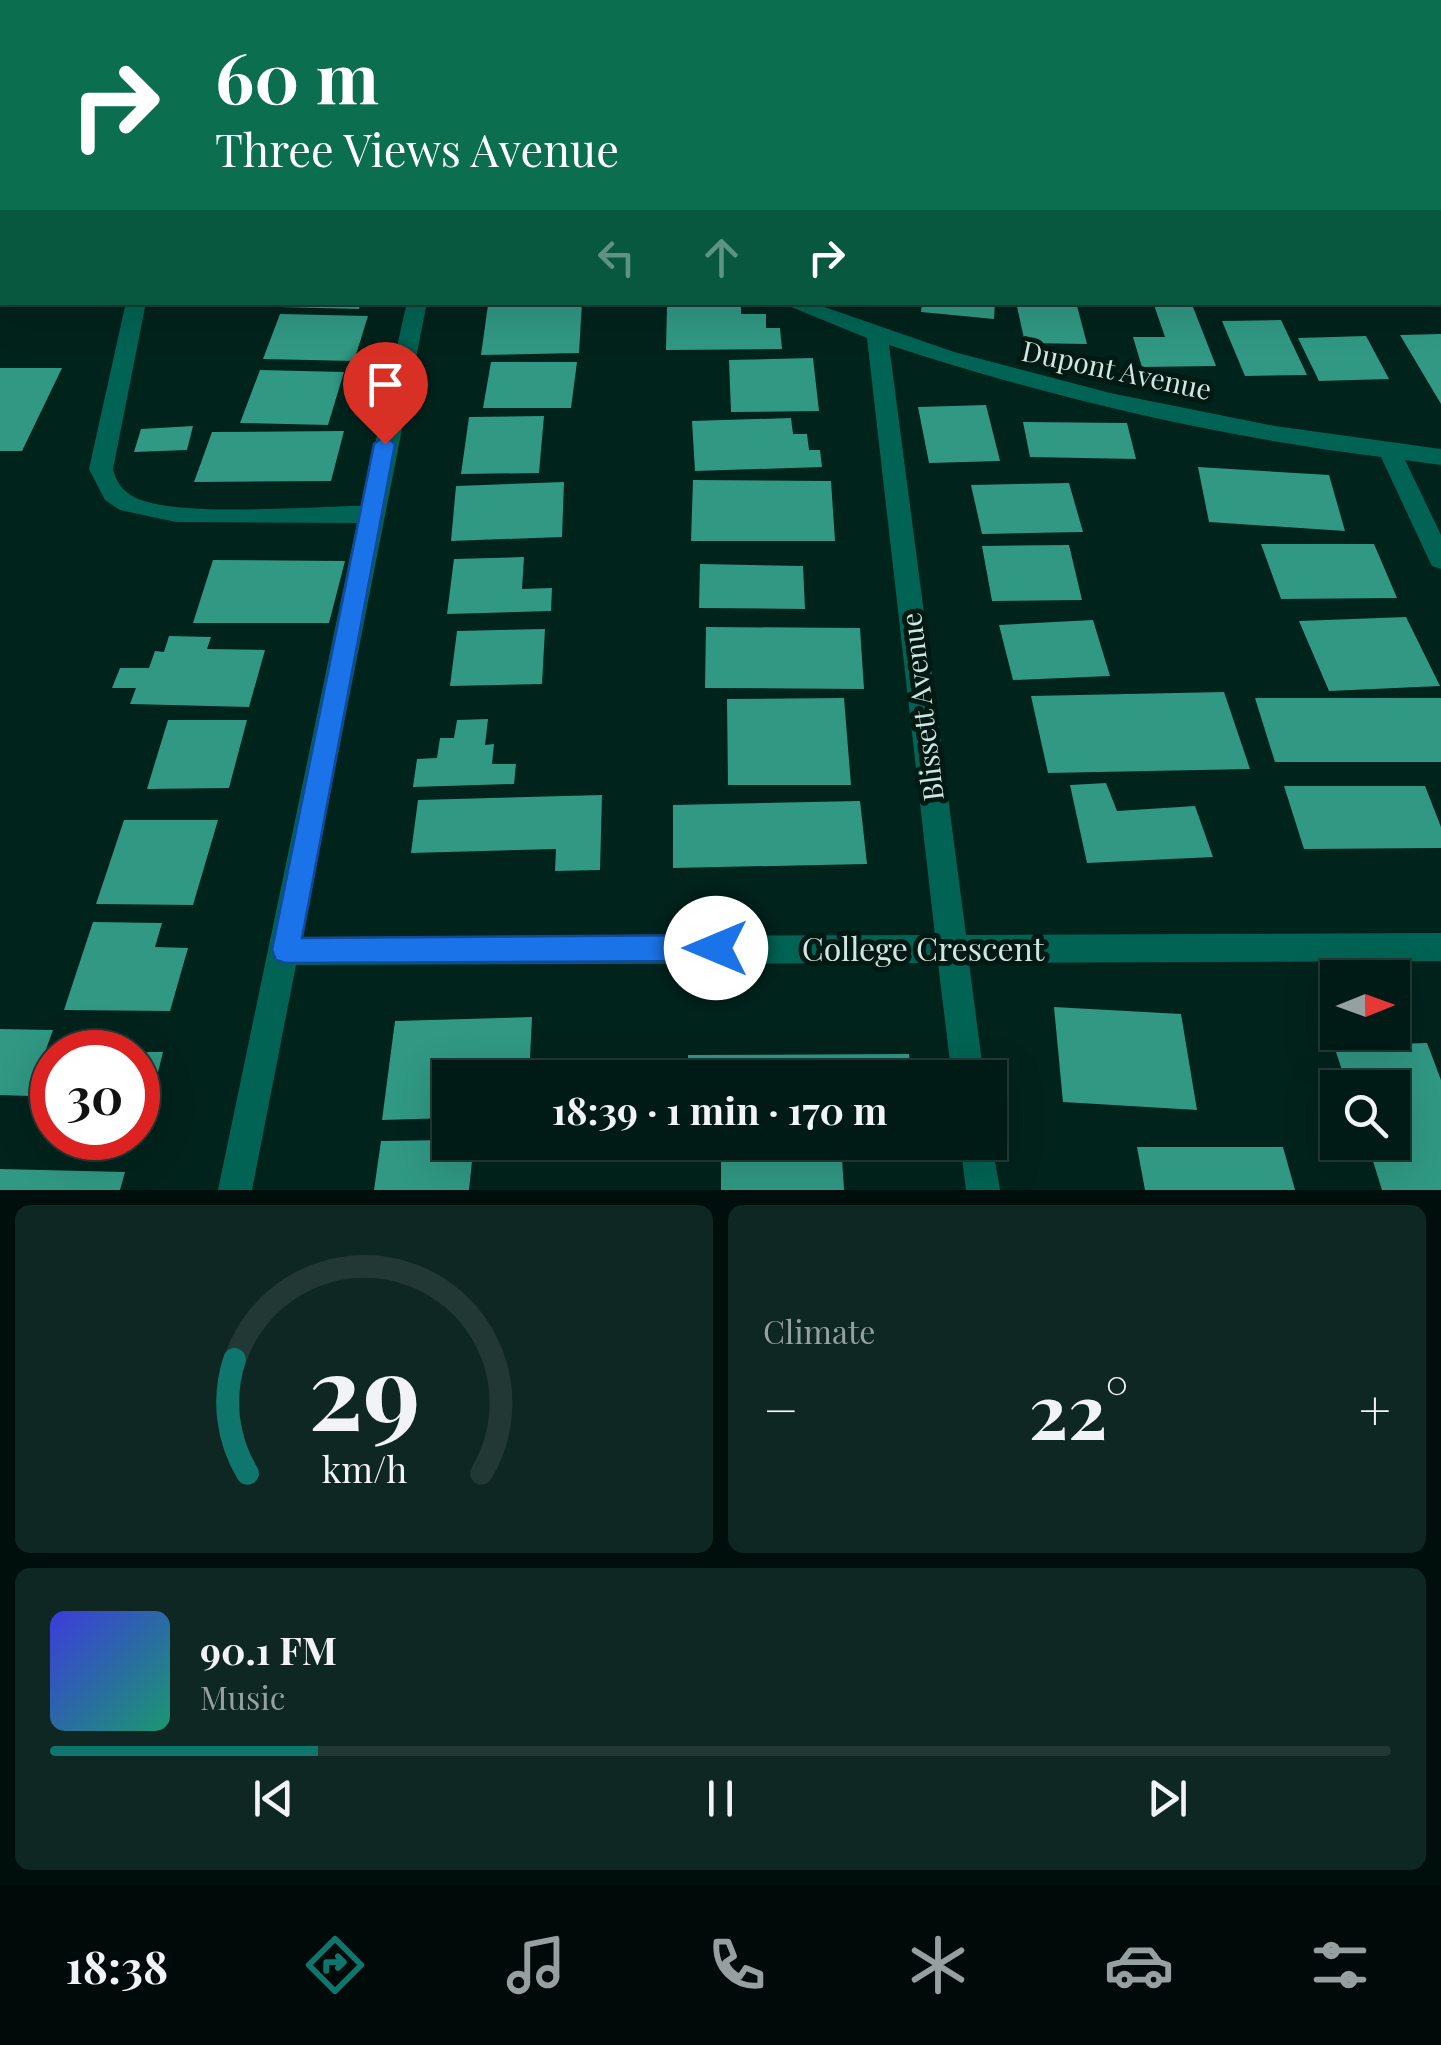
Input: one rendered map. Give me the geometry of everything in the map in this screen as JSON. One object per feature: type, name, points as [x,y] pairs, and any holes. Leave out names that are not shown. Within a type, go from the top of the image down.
[{"type":"street","points":[[135,305],[101,469],[105,484],[115,496],[152,511],[368,514]]},
{"type":"street","points":[[235,1190],[286,950],[368,514],[416,305]]},
{"type":"street","name":"Dupont Avenue","points":[[797,305],[876,336],[1004,376],[1197,417],[1441,457]]},
{"type":"street","name":"Blissett Avenue","points":[[876,336],[966,1060]]},
{"type":"street","points":[[1388,451],[1441,560]]},
{"type":"street","name":"College Crescent","points":[[286,950],[1441,947]]},
{"type":"street","points":[[980,1160],[984,1190]]},
{"type":"building","points":[[280,305],[360,305],[359,309]]},
{"type":"building","points":[[488,305],[582,305],[579,353],[481,355]]},
{"type":"building","points":[[741,305],[741,314],[766,314],[766,328],[780,328],[782,349],[666,350],[667,306]]},
{"type":"building","points":[[922,305],[995,305],[994,319],[921,312]]},
{"type":"building","points":[[1017,305],[1077,305],[1087,344],[1025,343]]},
{"type":"building","points":[[1154,305],[1192,305],[1216,366],[1142,367],[1133,337],[1165,337]]},
{"type":"building","points":[[280,314],[368,316],[354,361],[263,359]]},
{"type":"building","points":[[1281,320],[1307,375],[1245,376],[1222,321]]},
{"type":"building","points":[[1441,334],[1441,404],[1400,335]]},
{"type":"building","points":[[1366,336],[1389,379],[1319,381],[1298,338]]},
{"type":"building","points":[[813,358],[819,411],[731,412],[729,360]]},
{"type":"building","points":[[491,362],[577,362],[571,408],[483,408]]},
{"type":"building","points":[[0,368],[62,368],[22,451],[0,451]]},
{"type":"building","points":[[260,370],[344,372],[328,425],[240,423]]},
{"type":"building","points":[[986,405],[1000,461],[929,463],[918,407]]},
{"type":"building","points":[[544,416],[539,473],[461,474],[469,417]]},
{"type":"building","points":[[791,418],[793,434],[807,434],[809,450],[820,450],[822,467],[695,471],[692,421]]},
{"type":"building","points":[[1023,422],[1127,423],[1136,459],[1030,457]]},
{"type":"building","points":[[193,426],[187,450],[134,452],[141,429]]},
{"type":"building","points":[[344,431],[331,481],[194,482],[212,432]]},
{"type":"building","points":[[1198,467],[1329,475],[1345,531],[1209,522]]},
{"type":"building","points":[[693,480],[831,481],[835,541],[691,541]]},
{"type":"building","points":[[564,482],[562,537],[451,541],[456,486]]},
{"type":"building","points":[[1069,483],[1083,532],[982,534],[971,485]]},
{"type":"building","points":[[1261,544],[1374,544],[1397,598],[1281,599]]},
{"type":"building","points":[[1069,545],[1082,600],[992,601],[982,546]]},
{"type":"building","points":[[524,557],[522,589],[552,588],[551,611],[447,614],[454,559]]},
{"type":"building","points":[[213,560],[345,561],[329,623],[193,623]]},
{"type":"building","points":[[700,564],[803,566],[805,609],[699,608]]},
{"type":"building","points":[[1406,617],[1440,686],[1329,691],[1299,621]]},
{"type":"building","points":[[1093,620],[1110,676],[1013,680],[999,625]]},
{"type":"building","points":[[706,627],[860,628],[864,689],[705,688]]},
{"type":"building","points":[[545,629],[542,684],[450,686],[457,631]]},
{"type":"building","points":[[169,636],[211,637],[207,649],[265,650],[249,707],[130,704],[136,688],[112,688],[120,668],[149,668],[155,651],[164,652]]},
{"type":"building","points":[[1224,692],[1250,769],[1048,773],[1031,696]]},
{"type":"building","points":[[844,698],[851,785],[728,785],[727,699]]},
{"type":"building","points":[[1255,698],[1441,698],[1441,762],[1275,762]]},
{"type":"building","points":[[488,719],[485,745],[494,744],[492,764],[516,764],[514,784],[413,787],[417,759],[437,758],[440,738],[454,738],[457,720]]},
{"type":"building","points":[[168,720],[247,720],[229,788],[147,789]]},
{"type":"building","points":[[1106,783],[1117,811],[1195,806],[1213,857],[1087,863],[1070,785]]},
{"type":"building","points":[[1284,786],[1425,786],[1441,827],[1441,848],[1304,849]]},
{"type":"building","points":[[602,795],[600,870],[555,871],[556,849],[411,853],[418,800]]},
{"type":"building","points":[[860,801],[867,864],[673,868],[673,805]]},
{"type":"building","points":[[124,820],[218,820],[193,905],[96,904]]},
{"type":"building","points":[[93,922],[162,923],[155,947],[188,948],[170,1011],[64,1010]]},
{"type":"building","points":[[1054,1007],[1181,1014],[1197,1110],[1063,1102]]},
{"type":"building","points":[[532,1017],[530,1060],[432,1060],[432,1119],[382,1120],[395,1021]]},
{"type":"building","points":[[0,1029],[53,1030],[30,1030],[29,1096],[0,1095]]},
{"type":"building","points":[[1427,1043],[1441,1080],[1441,1190],[1382,1190],[1373,1160],[1410,1160],[1410,1070],[1342,1070],[1335,1050],[1410,1050],[1410,1044]]},
{"type":"building","points":[[909,1054],[910,1060],[688,1060],[688,1055]]},
{"type":"building","points":[[432,1140],[432,1160],[472,1160],[469,1190],[374,1190],[381,1141]]},
{"type":"building","points":[[1137,1147],[1283,1147],[1295,1190],[1145,1190]]},
{"type":"building","points":[[721,1160],[842,1160],[844,1190],[721,1190]]},
{"type":"building","points":[[0,1169],[125,1172],[120,1190],[0,1190]]},
{"type":"route","points":[[385,444],[368,514],[286,950],[716,948]]}]
